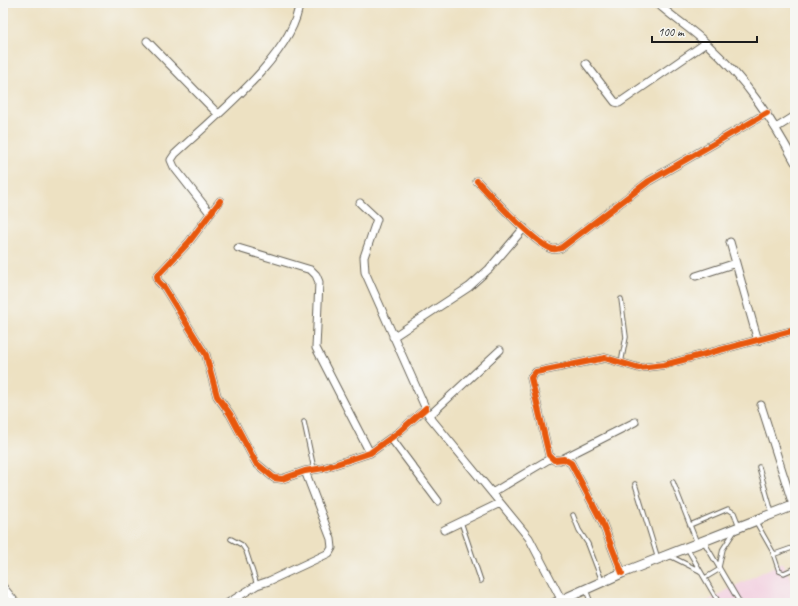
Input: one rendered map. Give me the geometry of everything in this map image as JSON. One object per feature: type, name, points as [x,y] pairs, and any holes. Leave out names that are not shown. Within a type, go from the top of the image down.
[{"type":"street","points":[[210,213],[174,168],[171,160],[266,68],[282,46],[299,10],[299,3]]},
{"type":"street","points":[[657,3],[706,43],[740,76],[767,112],[795,162]]},
{"type":"street","points":[[146,41],[218,114]]},
{"type":"street","points":[[586,64],[615,102],[619,103],[706,43]]},
{"type":"street","points":[[477,181],[524,228],[549,248],[561,248],[649,181],[767,112]]},
{"type":"street","points":[[776,128],[795,116]]},
{"type":"street","points":[[220,201],[189,242],[157,276],[158,281],[164,287],[206,355],[217,396],[230,414],[256,463],[274,478],[282,479],[305,471],[324,468],[370,453],[391,438],[426,408]]},
{"type":"street","points":[[360,203],[377,219],[364,257],[364,272],[429,416],[529,538],[560,602],[622,573],[669,556],[794,505],[761,405]]},
{"type":"street","points":[[393,337],[469,287],[490,269],[524,228]]},
{"type":"street","points":[[730,242],[758,341]]},
{"type":"street","points":[[238,248],[311,270],[316,275],[319,282],[316,348],[370,453]]},
{"type":"street","points":[[696,276],[736,263]]},
{"type":"street","points":[[551,458],[547,451],[531,378],[536,372],[605,358],[639,368],[664,365],[795,330]]},
{"type":"street","points":[[429,416],[500,350]]},
{"type":"street","points":[[560,460],[635,422]]},
{"type":"street","points":[[391,438],[438,501]]},
{"type":"street","points":[[492,493],[551,458],[560,460],[564,459],[571,463],[602,522],[622,573]]},
{"type":"street","points":[[228,603],[257,585],[329,553],[332,548],[331,539],[305,471]]},
{"type":"street","points":[[444,530],[500,503]]},
{"type":"street","points":[[3,587],[16,603]]},
{"type":"lane","points":[[621,299],[626,337],[622,363]]},
{"type":"lane","points":[[304,422],[314,469]]},
{"type":"lane","points":[[759,467],[772,514]]},
{"type":"lane","points":[[673,482],[690,525],[700,543],[719,568],[740,603]]},
{"type":"lane","points":[[635,484],[658,560]]},
{"type":"lane","points":[[690,525],[728,509],[734,513],[738,528],[723,549],[719,568],[705,578]]},
{"type":"lane","points":[[573,515],[579,530],[588,544],[602,582]]},
{"type":"lane","points":[[755,521],[773,552],[779,571],[784,573],[795,568]]},
{"type":"lane","points":[[461,522],[481,581]]},
{"type":"lane","points":[[231,539],[242,546],[246,551],[257,585]]},
{"type":"lane","points":[[773,552],[775,554],[795,547]]},
{"type":"lane","points":[[687,548],[720,603]]},
{"type":"lane","points":[[669,556],[678,559],[701,572]]},
{"type":"lane","points":[[585,589],[591,603]]},
{"type":"shaded area","points":[[783,562],[795,589],[795,603],[704,603],[731,588]]},
{"type":"cycle path","points":[[477,181],[524,229],[544,245],[552,249],[558,249],[649,181],[767,113]]},
{"type":"cycle path","points":[[220,201],[189,242],[157,276],[158,281],[164,287],[206,355],[217,396],[230,414],[256,463],[274,478],[282,479],[305,471],[324,468],[370,453],[399,432],[426,408]]},
{"type":"cycle path","points":[[622,573],[602,522],[571,463],[564,459],[554,460],[549,455],[531,378],[536,372],[605,358],[639,368],[664,365],[795,330]]}]
